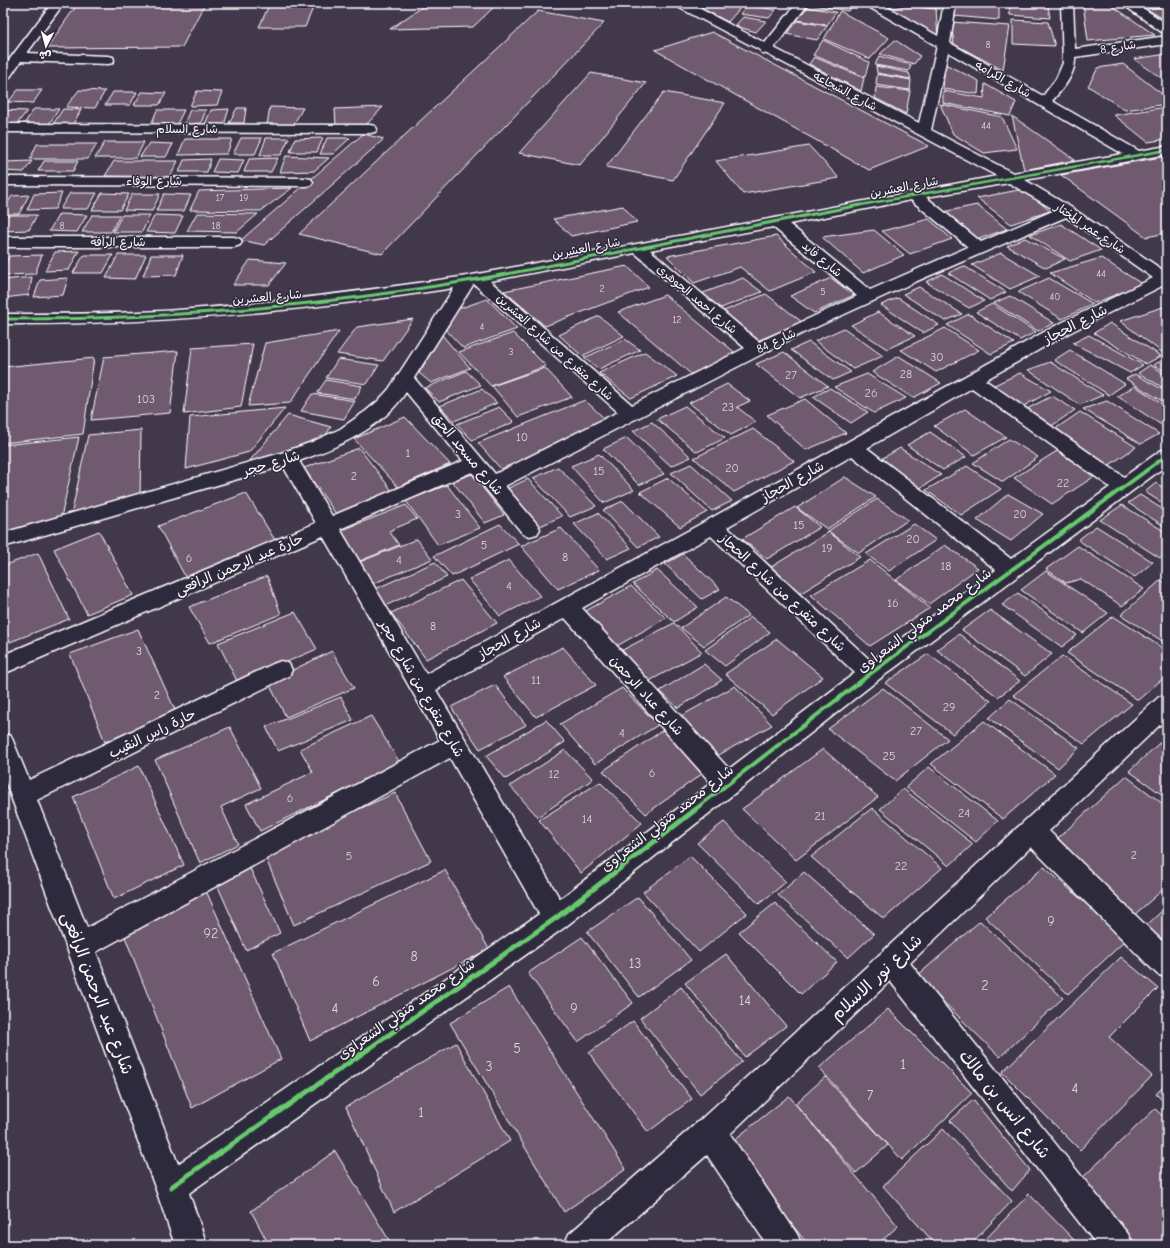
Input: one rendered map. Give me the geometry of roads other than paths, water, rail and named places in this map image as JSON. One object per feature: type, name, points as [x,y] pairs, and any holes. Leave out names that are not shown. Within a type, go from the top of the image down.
[{"type":"street","points":[[3,78],[58,3]]},
{"type":"street","name":"شارع الشجاعه","points":[[680,3],[766,50],[1012,178]]},
{"type":"street","points":[[766,50],[802,3]]},
{"type":"street","name":"شارع الكرامه","points":[[871,3],[1136,155]]},
{"type":"street","points":[[924,132],[943,45],[950,3]]},
{"type":"street","points":[[1044,102],[1058,87],[1068,67],[1069,54],[1067,3]]},
{"type":"street","points":[[1127,3],[1167,30]]},
{"type":"street","name":"شارع 8","points":[[1069,54],[1167,40]]},
{"type":"street","points":[[18,58],[108,60]]},
{"type":"street","name":"شارع السلام","points":[[3,128],[370,129]]},
{"type":"street","name":"شارع العشرين","points":[[3,319],[39,320],[186,314],[331,300],[473,280],[914,195],[1167,150]]},
{"type":"street","name":"شارع عمر المختار","points":[[1012,178],[1067,211],[1166,280]]},
{"type":"street","name":"شارع الوفاء","points":[[3,181],[306,182]]},
{"type":"street","points":[[914,195],[979,248]]},
{"type":"street","name":"شارع 84","points":[[492,484],[757,349],[868,297],[1067,211]]},
{"type":"street","name":"شارع فايد","points":[[777,222],[868,297]]},
{"type":"street","name":"شارع الرأفه","points":[[3,242],[234,242]]},
{"type":"street","name":"شارع احمد الجوهرى","points":[[638,248],[757,349]]},
{"type":"street","name":"شارع حجر","points":[[3,540],[288,458],[333,442],[353,431],[385,406],[473,280]]},
{"type":"street","name":"شارع متفرع من شارع العشرين","points":[[473,280],[631,414]]},
{"type":"street","name":"شارع الحجاز","points":[[422,687],[853,448],[1061,330],[1166,280]]},
{"type":"street","name":"شارع مسجد الحق","points":[[405,379],[530,529]]},
{"type":"street","points":[[973,380],[1123,486]]},
{"type":"street","points":[[853,448],[1010,570]]},
{"type":"street","name":"شارع محمد متولي الشعراوى","points":[[171,1187],[556,918],[870,674],[1167,454]]},
{"type":"street","name":"شارع متفرع من شارع حجر","points":[[288,458],[556,918]]},
{"type":"street","name":"حارة عبد الرحمن الرافعى","points":[[3,665],[476,463]]},
{"type":"street","name":"شارع متفرع من شارع الحجاز","points":[[713,526],[870,674]]},
{"type":"street","name":"شارع عباد الرحمن","points":[[567,606],[728,785]]},
{"type":"street","name":"حارة راس النقيب","points":[[23,795],[281,670]]},
{"type":"street","name":"شارع نور الاسلام","points":[[580,1245],[710,1132],[1032,830],[1165,710]]},
{"type":"street","name":"شارع عبد الرحمن الرافعى","points":[[3,743],[171,1187],[191,1245]]},
{"type":"street","points":[[80,946],[455,743]]},
{"type":"street","points":[[1032,830],[1167,965]]},
{"type":"street","name":"شارع انس بن مالك","points":[[892,962],[1117,1245]]},
{"type":"street","points":[[710,1132],[786,1245]]}]
